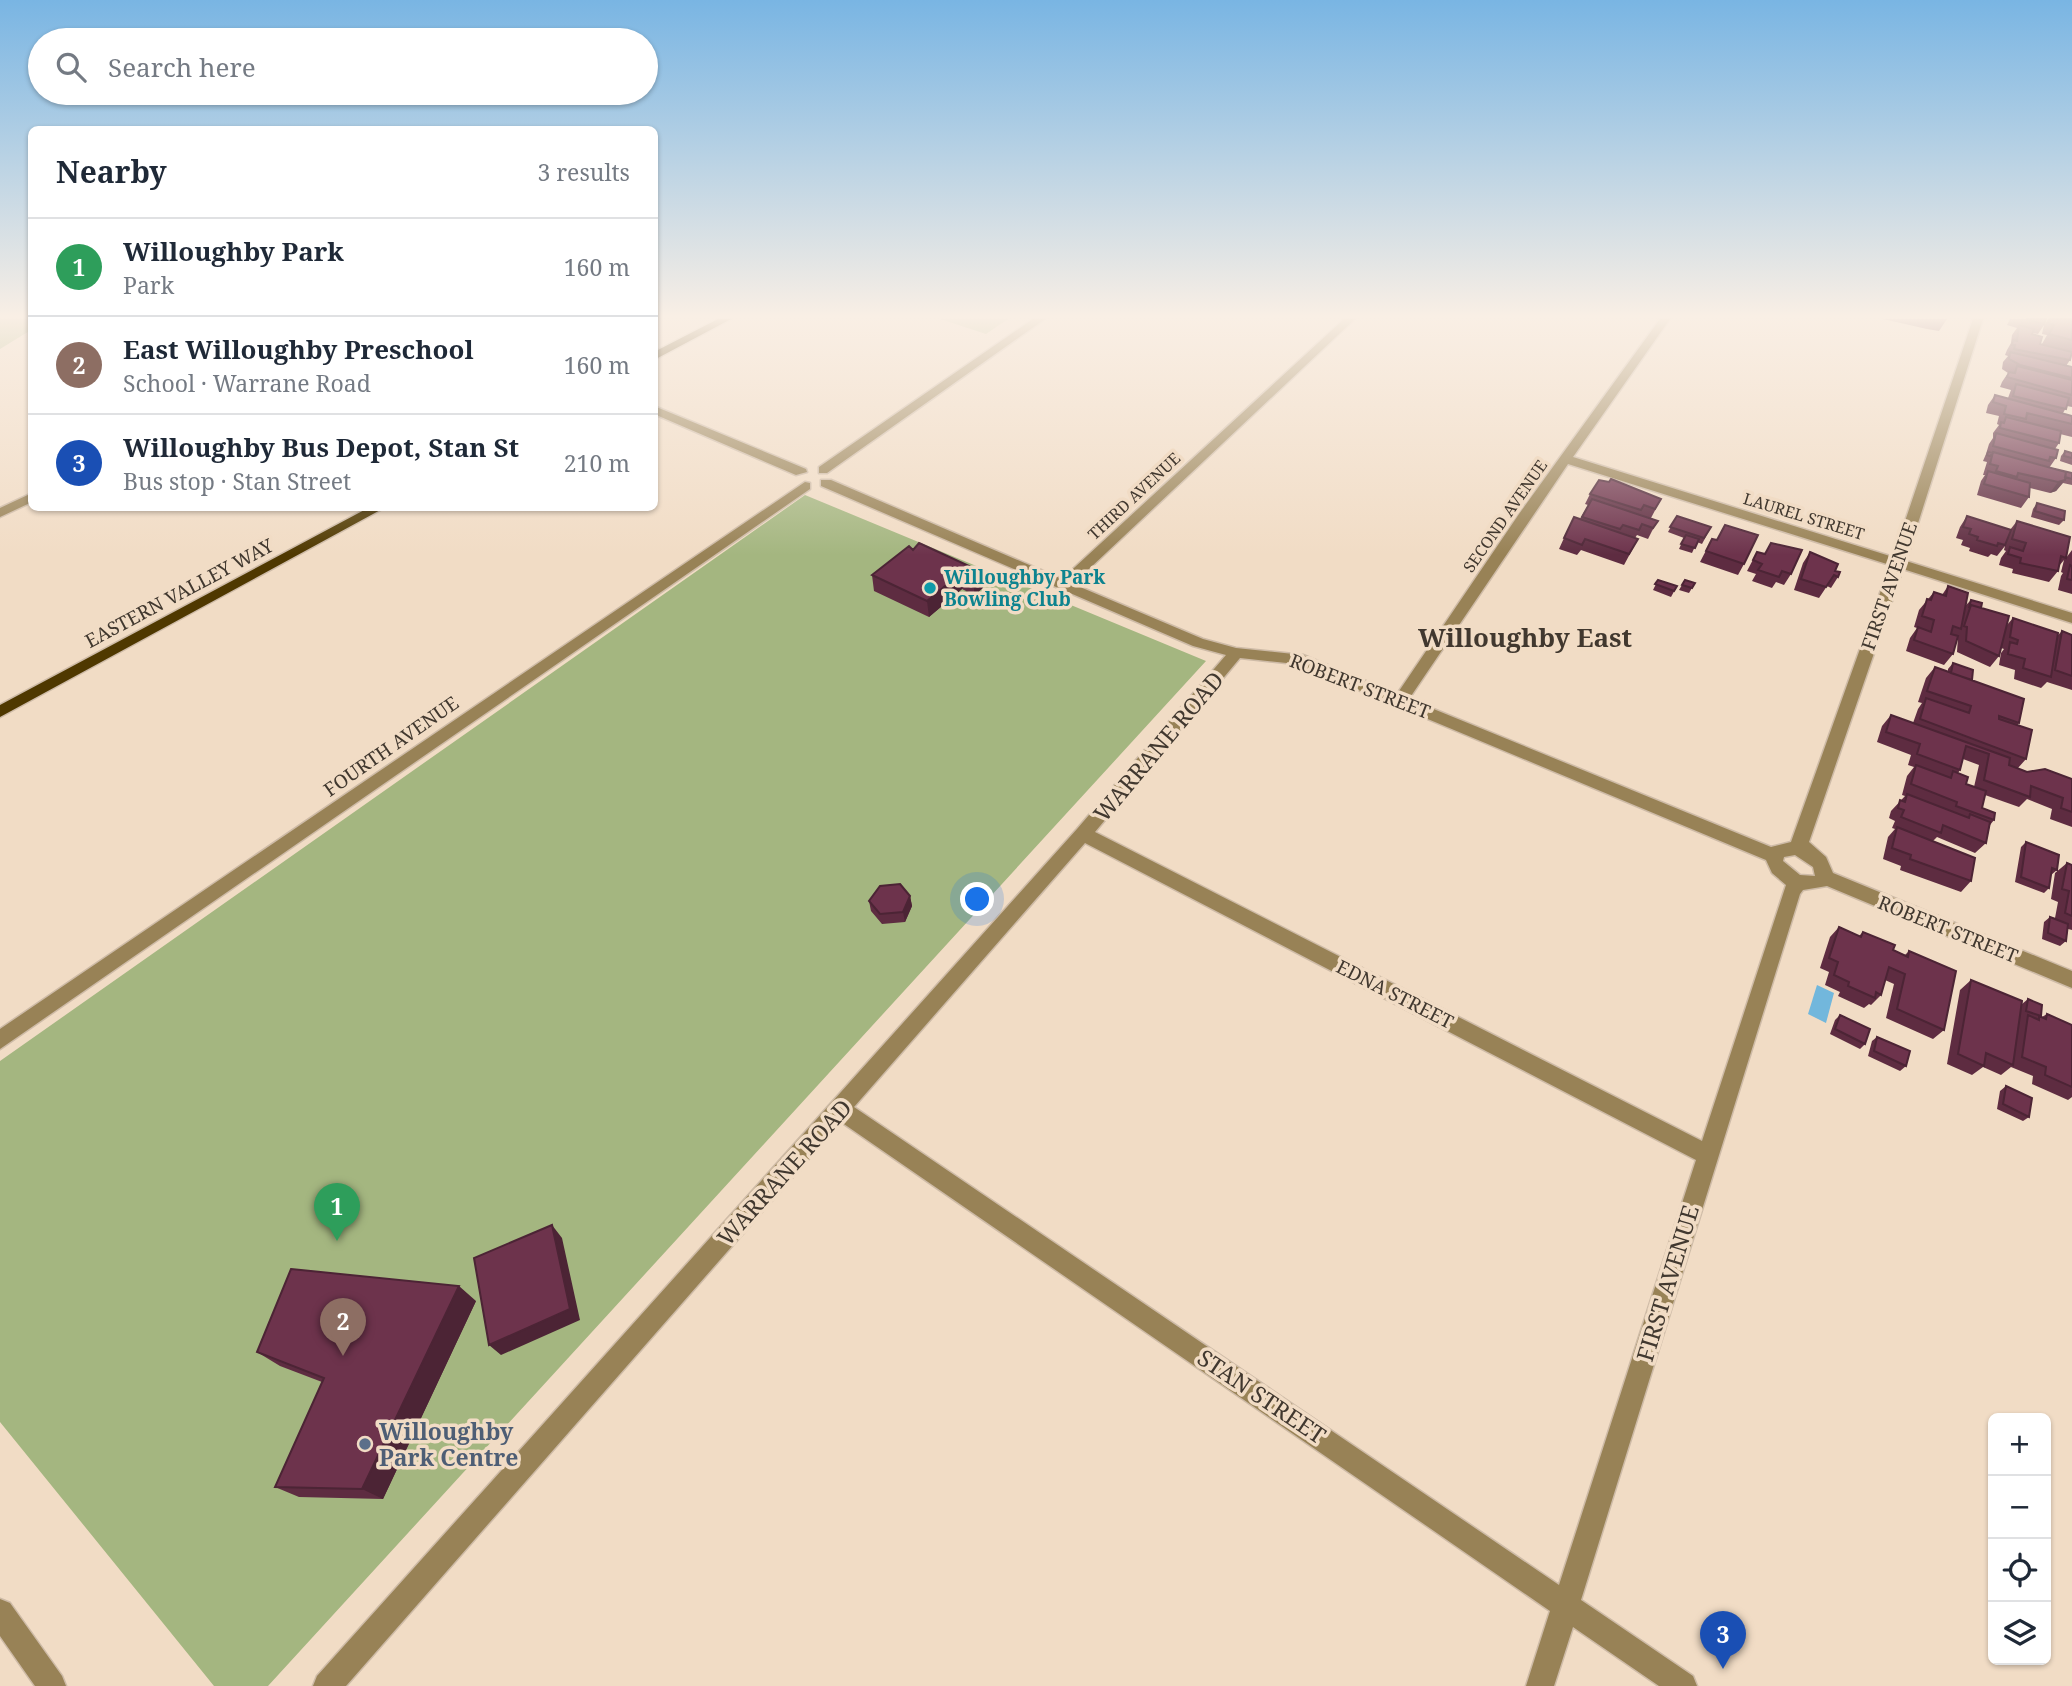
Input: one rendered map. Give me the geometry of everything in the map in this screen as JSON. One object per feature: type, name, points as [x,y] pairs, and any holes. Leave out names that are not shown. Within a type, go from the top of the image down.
[{"type":"main road","name":"EASTERN VALLEY WAY","points":[[0,712],[371,511]]},
{"type":"street","points":[[658,411],[803,479],[824,476],[932,398]]},
{"type":"street","name":"THIRD AVENUE","points":[[1065,584],[1265,398]]},
{"type":"street","name":"SECOND AVENUE","points":[[1401,699],[1610,398]]},
{"type":"street","name":"FIRST AVENUE","points":[[1804,851],[1800,842],[1898,563],[1952,398]]},
{"type":"street","name":"LAUREL STREET","points":[[1566,460],[2072,618]]},
{"type":"street","name":"ROBERT STREET","points":[[824,476],[1198,643],[1236,653],[1297,659],[1401,699],[1774,856]]},
{"type":"street","name":"FOURTH AVENUE","points":[[0,1040],[803,479]]},
{"type":"street","points":[[0,513],[28,499]]},
{"type":"street","name":"WARRANE ROAD","points":[[327,1686],[1083,834],[1236,653]]},
{"type":"street","name":"EDNA STREET","points":[[1083,834],[1706,1154]]},
{"type":"street","points":[[1782,849],[1804,851],[1823,866],[1824,877],[1815,884],[1799,883],[1783,874],[1774,862],[1774,856],[1782,849]]},
{"type":"street","name":"ROBERT STREET","points":[[1824,877],[2072,979]]},
{"type":"street","name":"FIRST AVENUE","points":[[1540,1686],[1568,1605],[1706,1154],[1792,891],[1799,883]]},
{"type":"street","name":"STAN STREET","points":[[840,1109],[1683,1686]]},
{"type":"street","points":[[0,1613],[52,1686]]},
{"type":"green space","points":[[805,495],[1206,661],[268,1686],[214,1686],[0,1422],[0,1061]]},
{"type":"water","points":[[1817,985],[1834,993],[1826,1023],[1808,1014]]},
{"type":"building","points":[[1994,398],[2005,398],[2072,416],[2072,424],[2027,413],[2026,419],[2004,414],[2006,406],[1993,402]]},
{"type":"building","points":[[2020,398],[2068,398],[2066,409]]},
{"type":"building","points":[[2006,417],[2061,431],[2059,443],[2000,428]]},
{"type":"building","points":[[1996,433],[2058,450],[2056,458],[2050,457],[2049,461],[1993,446]]},
{"type":"building","points":[[2065,451],[2072,453],[2072,458],[2064,456]]},
{"type":"building","points":[[1993,452],[2066,472],[2065,480],[2058,482],[2018,473],[2017,477],[1996,471],[1998,466],[1990,464]]},
{"type":"building","points":[[2055,469],[2072,473],[2072,479],[2065,477],[2066,472]]},
{"type":"building","points":[[1988,471],[2030,483],[2029,497],[1984,484]]},
{"type":"building","points":[[1611,479],[1661,499],[1655,509],[1644,505],[1641,510],[1590,494],[1599,480],[1609,482]]},
{"type":"building","points":[[1592,499],[1658,521],[1653,528],[1642,524],[1639,530],[1623,525],[1620,529],[1582,517]]},
{"type":"building","points":[[2037,503],[2065,511],[2064,520],[2035,511]]},
{"type":"building","points":[[1677,516],[1711,527],[1704,538],[1670,527]]},
{"type":"building","points":[[1967,516],[2011,530],[2005,545],[1998,543],[1997,546],[1977,540],[1978,537],[1969,534],[1971,529],[1963,527]]},
{"type":"building","points":[[1574,517],[1638,539],[1629,554],[1585,539],[1582,545],[1564,538]]},
{"type":"building","points":[[2017,521],[2070,537],[2066,558],[2061,556],[2058,571],[2020,563],[2021,558],[2008,554],[2010,547],[2023,551],[2026,543],[2012,539]]},
{"type":"building","points":[[1725,525],[1758,535],[1744,564],[1706,551],[1712,539],[1717,540]]},
{"type":"building","points":[[1686,535],[1699,539],[1695,548],[1681,544]]},
{"type":"building","points":[[919,543],[982,572],[974,578],[961,573],[927,601],[872,575],[909,546],[913,550]]},
{"type":"building","points":[[1771,543],[1802,550],[1791,574],[1782,571],[1779,577],[1758,570],[1762,564],[1753,560],[1757,552],[1765,554]]},
{"type":"building","points":[[1810,552],[1838,564],[1835,571],[1840,572],[1838,577],[1834,575],[1826,587],[1801,579]]},
{"type":"building","points":[[2070,565],[2072,566],[2072,580],[2067,579]]},
{"type":"building","points":[[1658,580],[1677,586],[1674,591],[1655,584]]},
{"type":"building","points":[[1685,580],[1695,583],[1692,588],[1682,585]]},
{"type":"building","points":[[1948,586],[1968,593],[1961,629],[1953,626],[1951,634],[1958,636],[1953,654],[1914,640],[1918,627],[1931,632],[1934,620],[1922,616],[1927,599],[1931,600],[1934,592],[1946,596]]},
{"type":"building","points":[[1971,600],[1982,603],[1981,608],[1971,605],[1969,608]]},
{"type":"building","points":[[1971,605],[2009,616],[1999,656],[1966,641],[1967,627],[1964,626]]},
{"type":"building","points":[[2013,618],[2058,633],[2051,677],[2023,668],[2025,659],[2008,654],[2010,642],[2017,644],[2018,640],[2010,637]]},
{"type":"building","points":[[2062,631],[2072,635],[2072,676],[2055,670]]},
{"type":"building","points":[[1953,663],[1973,670],[1972,680],[1951,673]]},
{"type":"building","points":[[1935,667],[2024,699],[2019,723],[1999,716],[1999,719],[2032,730],[2026,759],[1920,719],[1926,698],[1969,713],[1971,706],[1927,691]]},
{"type":"building","points":[[1891,715],[2010,758],[2009,765],[2027,772],[2045,769],[2072,779],[2072,812],[2061,808],[2063,798],[2031,786],[2030,797],[1984,780],[1989,754],[1966,746],[1960,770],[1917,754],[1920,744],[1886,732]]},
{"type":"building","points":[[1916,765],[1951,778],[1953,771],[1968,777],[1966,784],[1986,791],[1982,808],[1995,813],[1994,820],[1956,806],[1957,802],[1911,784]]},
{"type":"building","points":[[1907,794],[1969,818],[1970,814],[1990,822],[1986,843],[1943,825],[1941,833],[1901,817],[1904,810],[1898,808],[1900,800],[1905,802]]},
{"type":"building","points":[[1897,827],[1975,858],[1971,881],[1910,859],[1911,855],[1892,848]]},
{"type":"building","points":[[2026,842],[2059,855],[2057,870],[2052,868],[2049,888],[2021,877]]},
{"type":"building","points":[[2067,863],[2072,865],[2072,916],[2065,913],[2069,891],[2062,889]]},
{"type":"building","points":[[900,884],[910,896],[903,912],[880,914],[869,901],[880,886]]},
{"type":"building","points":[[2050,917],[2068,924],[2066,941],[2048,933]]},
{"type":"building","points":[[1839,927],[1861,937],[1863,932],[1895,945],[1893,950],[1908,957],[1909,951],[1956,971],[1944,1030],[1897,1009],[1905,974],[1889,967],[1881,995],[1876,992],[1875,998],[1848,986],[1849,982],[1834,975],[1838,962],[1829,958]]},
{"type":"building","points":[[1971,980],[2022,1001],[2013,1065],[1986,1053],[1984,1066],[1958,1054]]},
{"type":"building","points":[[2028,999],[2042,1005],[2041,1016],[2026,1011]]},
{"type":"building","points":[[2047,1014],[2072,1025],[2072,1087],[2045,1075],[2046,1067],[2022,1057],[2028,1015],[2039,1020],[2039,1016],[2046,1019]]},
{"type":"building","points":[[1840,1015],[1870,1029],[1865,1044],[1835,1029]]},
{"type":"building","points":[[1877,1037],[1910,1051],[1906,1066],[1874,1051]]},
{"type":"building","points":[[2006,1086],[2032,1098],[2029,1117],[2003,1104]]},
{"type":"building","points":[[552,1225],[570,1309],[489,1345],[474,1258]]},
{"type":"building","name":"Willoughby Park Centre","points":[[291,1269],[459,1286],[362,1489],[275,1487],[324,1378],[257,1352]]},
{"type":"place","name":"Willoughby Park Bowling Club","points":[[930,588]]},
{"type":"place","name":"Willoughby Park","points":[[337,1241]]},
{"type":"place","name":"East Willoughby Preschool","points":[[343,1356]]},
{"type":"place","name":"Willoughby Park Centre","points":[[365,1444]]},
{"type":"place","name":"Willoughby Bus Depot, Stan St","points":[[1723,1669]]},
{"type":"district","name":"Willoughby East","points":[[1525,637]]}]
